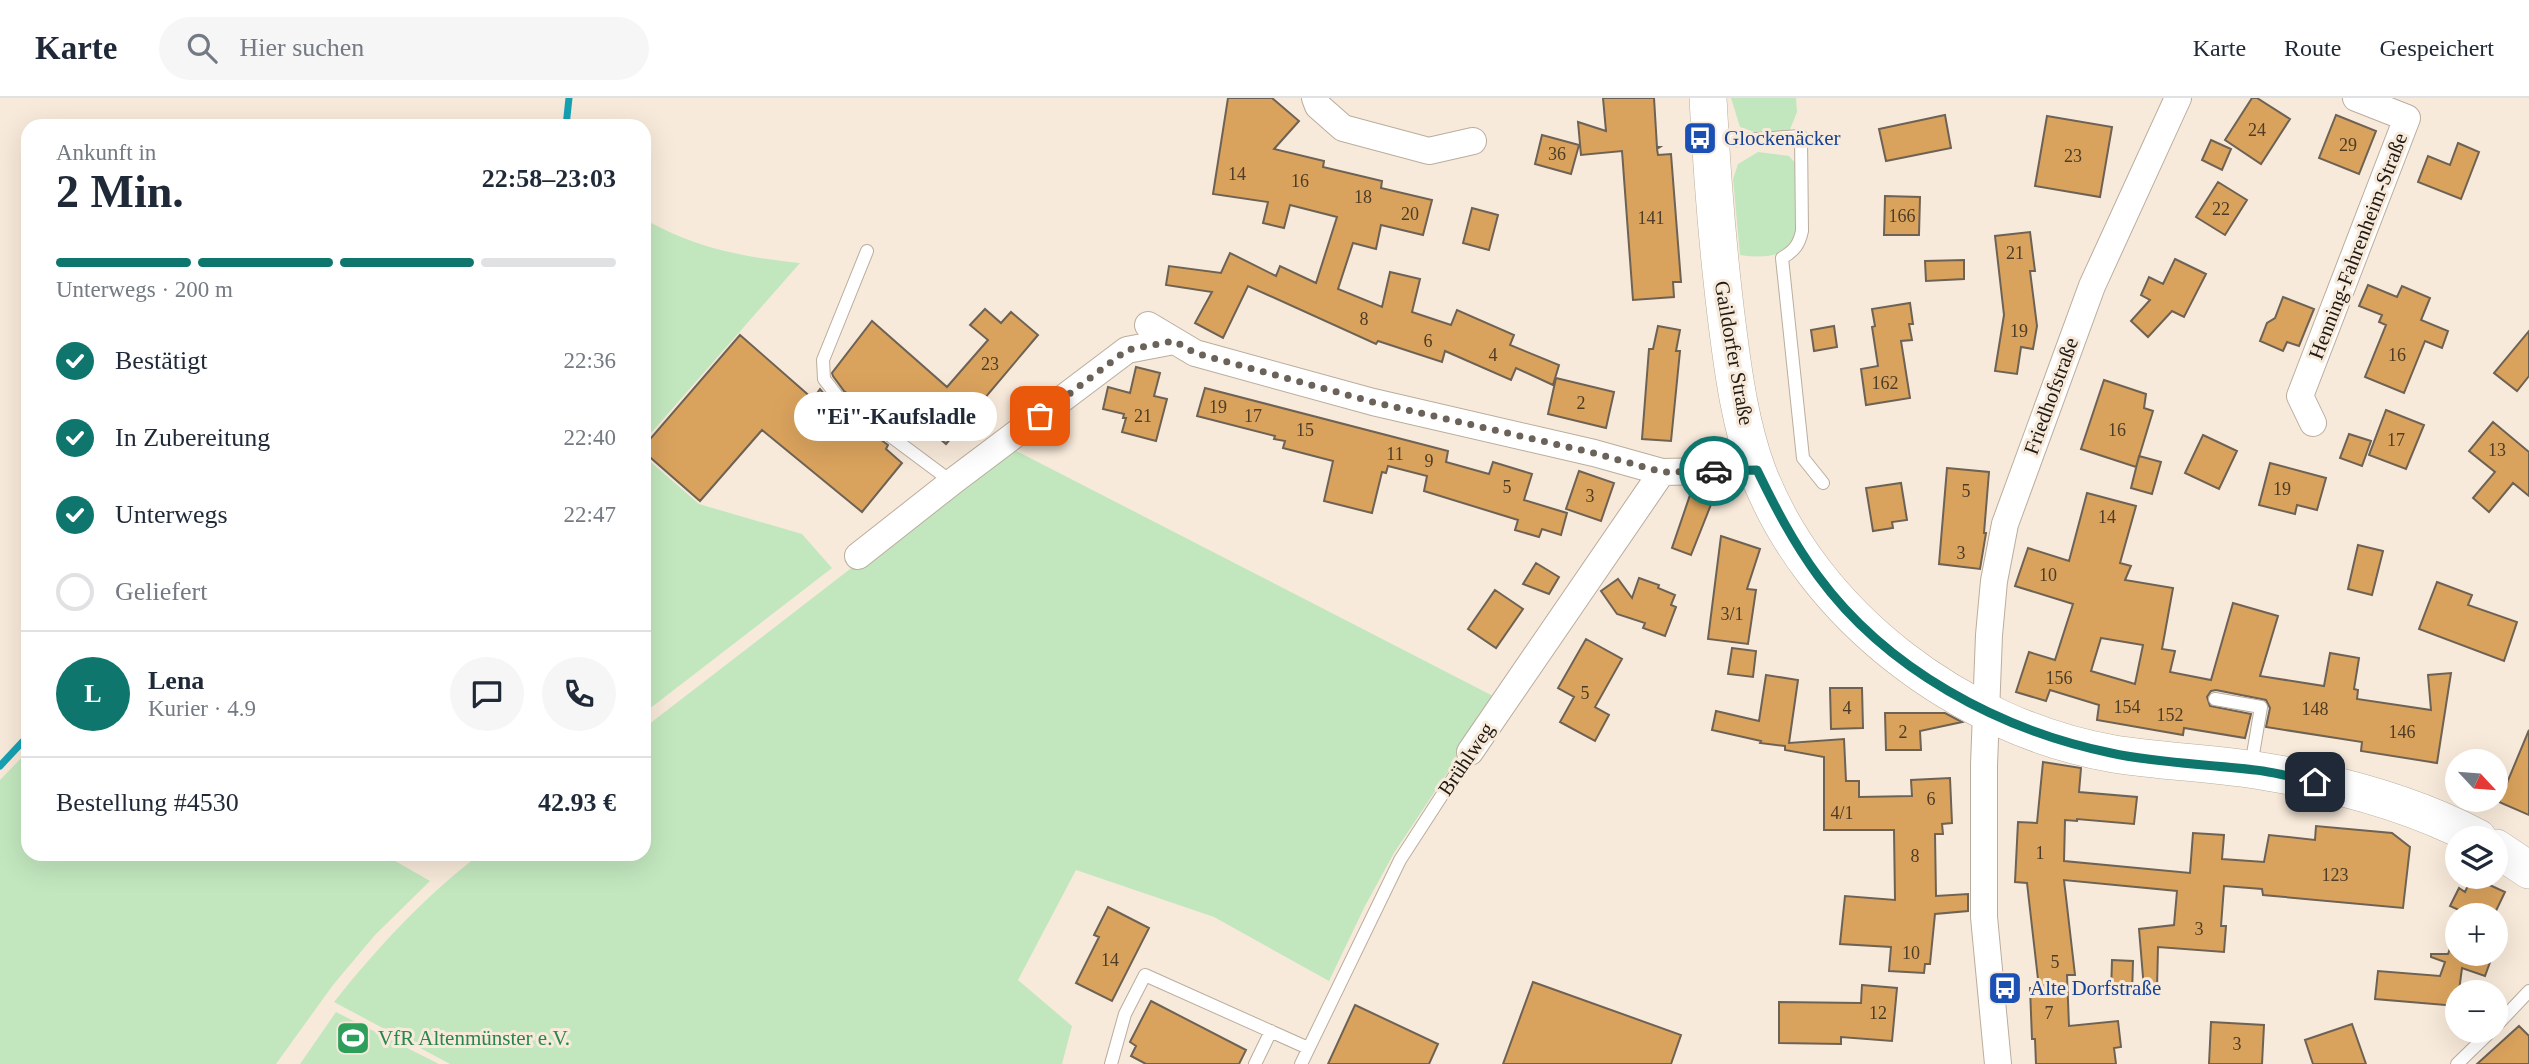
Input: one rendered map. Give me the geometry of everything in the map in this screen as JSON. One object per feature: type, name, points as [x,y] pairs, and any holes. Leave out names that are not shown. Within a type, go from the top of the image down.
[{"type":"main road","name":"Gaildorfer Straße","points":[[1708,98],[1719,267],[1736,391],[1757,470],[1785,527],[1818,577],[1851,614],[1926,677],[1986,711],[2043,735],[2111,753],[2250,770],[2366,792],[2455,826]]},
{"type":"main road","points":[[2508,856],[2529,870]]},
{"type":"street","points":[[1315,98],[1318,106],[1343,128],[1429,151],[1473,141]]},
{"type":"street","name":"Friedhofstraße","points":[[1986,711],[1994,581],[2005,524],[2092,286],[2178,98]]},
{"type":"street","name":"Henning-Fahrenheim-Straße","points":[[2313,423],[2300,396],[2407,118],[2356,98]]},
{"type":"street","points":[[1148,325],[1195,353],[1360,398],[1594,453],[1662,472],[1757,470]]},
{"type":"street","points":[[858,556],[951,482],[1127,350],[1174,341]]},
{"type":"street","name":"Brühlweg","points":[[1470,752],[1662,472]]},
{"type":"street","points":[[1986,711],[1984,917],[1998,1064]]},
{"type":"lane","points":[[1710,142],[1801,136],[1802,231],[1800,243],[1793,252],[1782,258],[1803,458],[1824,482]]},
{"type":"lane","points":[[867,251],[823,360],[824,379],[838,397],[951,482]]},
{"type":"lane","points":[[2215,699],[2261,707],[2250,770]]},
{"type":"lane","name":"Brühlweg","points":[[1301,1064],[1401,860],[1470,752]]},
{"type":"lane","points":[[1111,1064],[1125,1014],[1145,975],[1308,1048]]},
{"type":"lane","points":[[2508,1013],[2529,991]]},
{"type":"lane","points":[[1255,1064],[1271,1031]]},
{"type":"lane","points":[[2456,1064],[2478,1043]]},
{"type":"green space","points":[[1731,98],[1796,98],[1797,112],[1789,132],[1757,133],[1740,127]]},
{"type":"green space","points":[[1758,152],[1789,156],[1798,166],[1796,233],[1790,245],[1779,253],[1763,256],[1740,255],[1733,179],[1738,164]]},
{"type":"green space","points":[[651,223],[719,250],[800,263],[651,433]]},
{"type":"green space","points":[[1003,444],[1497,698],[1394,853],[1329,981],[1214,917],[1076,870],[1018,980],[1072,1026],[1062,1064],[450,1064],[334,1002],[402,924],[472,861],[651,861],[651,723],[863,559]]},
{"type":"green space","points":[[651,462],[699,504],[802,534],[832,568],[651,708]]},
{"type":"green space","points":[[21,758],[21,861],[395,861],[430,881],[375,935],[333,985],[276,1064],[0,1064],[0,780]]},
{"type":"green space","name":"VfR Altenmünster e.V.","points":[[336,1012],[439,1064],[300,1064]]},
{"type":"building","points":[[1228,98],[1272,98],[1299,121],[1274,149],[1324,161],[1323,167],[1382,181],[1381,188],[1432,200],[1423,235],[1381,225],[1376,249],[1353,243],[1338,289],[1382,307],[1390,272],[1420,279],[1412,312],[1451,325],[1457,310],[1514,335],[1510,345],[1559,365],[1553,385],[1516,368],[1511,380],[1445,351],[1442,362],[1378,341],[1376,344],[1248,286],[1223,338],[1195,323],[1212,292],[1166,285],[1169,266],[1221,273],[1230,253],[1276,276],[1280,266],[1316,283],[1337,217],[1290,205],[1284,228],[1263,223],[1268,202],[1213,194]]},
{"type":"building","points":[[1603,98],[1654,98],[1657,147],[1660,147],[1657,149],[1658,155],[1671,154],[1681,282],[1673,282],[1674,297],[1633,300],[1622,151],[1581,155],[1578,122],[1606,131]]},
{"type":"building","points":[[2252,98],[2257,98],[2290,119],[2261,164],[2225,140]]},
{"type":"building","points":[[1945,115],[1951,148],[1886,161],[1879,129]]},
{"type":"building","points":[[2336,115],[2376,131],[2359,174],[2319,158]]},
{"type":"building","points":[[2047,116],[2112,127],[2100,197],[2035,186]]},
{"type":"building","points":[[1542,135],[1579,145],[1571,174],[1535,164]]},
{"type":"building","points":[[2211,140],[2231,149],[2222,170],[2202,160]]},
{"type":"building","points":[[2458,143],[2479,152],[2461,199],[2418,182],[2428,156],[2450,165]]},
{"type":"building","points":[[2218,182],[2247,200],[2225,235],[2196,217]]},
{"type":"building","points":[[1885,196],[1920,197],[1919,235],[1884,235]]},
{"type":"building","points":[[1472,208],[1498,215],[1489,250],[1463,243]]},
{"type":"building","points":[[2030,232],[2035,271],[2030,271],[2037,326],[2033,349],[2021,347],[2017,374],[1995,371],[2004,315],[1995,236]]},
{"type":"building","points":[[2175,259],[2206,274],[2184,317],[2172,311],[2148,337],[2131,321],[2150,300],[2141,295],[2149,277],[2163,284]]},
{"type":"building","points":[[1964,260],[1964,279],[1926,281],[1925,261]]},
{"type":"building","points":[[2368,285],[2397,297],[2402,286],[2430,298],[2421,320],[2448,331],[2442,348],[2425,341],[2404,393],[2365,377],[2386,325],[2379,322],[2382,315],[2359,306]]},
{"type":"building","points":[[2283,297],[2314,309],[2299,346],[2287,342],[2283,351],[2260,341],[2267,323],[2275,318]]},
{"type":"building","points":[[1910,303],[1913,324],[1909,324],[1912,340],[1901,341],[1910,398],[1866,405],[1861,369],[1878,366],[1872,309]]},
{"type":"building","points":[[985,309],[1001,323],[1011,312],[1038,335],[946,444],[912,415],[899,432],[844,391],[833,376],[832,373],[872,321],[947,387],[988,340],[970,325]]},
{"type":"building","points":[[1658,326],[1680,330],[1676,351],[1680,351],[1671,441],[1642,439],[1649,349],[1653,349]]},
{"type":"building","points":[[1834,326],[1837,347],[1814,351],[1811,330]]},
{"type":"building","points":[[2529,331],[2529,376],[2517,391],[2494,373]]},
{"type":"building","points":[[740,335],[813,399],[820,389],[833,404],[888,445],[886,449],[902,463],[862,512],[762,430],[700,501],[651,458],[651,438]]},
{"type":"building","points":[[1136,367],[1160,373],[1154,396],[1167,399],[1156,441],[1122,432],[1126,418],[1123,418],[1124,414],[1103,409],[1108,387],[1130,393]]},
{"type":"building","points":[[1556,378],[1614,392],[1606,428],[1548,414]]},
{"type":"building","points":[[2104,380],[2146,394],[2144,408],[2153,411],[2136,467],[2081,449]]},
{"type":"building","points":[[1205,388],[1448,451],[1446,462],[1489,474],[1493,462],[1532,474],[1524,500],[1567,513],[1561,535],[1542,529],[1539,537],[1515,530],[1518,520],[1424,491],[1427,476],[1388,466],[1386,473],[1382,472],[1372,513],[1324,501],[1333,461],[1283,448],[1285,441],[1274,439],[1275,436],[1197,416]]},
{"type":"building","points":[[2386,410],[2424,425],[2406,469],[2369,455]]},
{"type":"building","points":[[2493,422],[2529,452],[2529,496],[2513,483],[2489,512],[2473,498],[2495,472],[2469,451]]},
{"type":"building","points":[[2349,434],[2371,441],[2362,466],[2340,458]]},
{"type":"building","points":[[2203,435],[2237,451],[2219,489],[2185,473]]},
{"type":"building","points":[[2139,456],[2161,462],[2152,494],[2131,488]]},
{"type":"building","points":[[2270,463],[2326,478],[2317,510],[2297,505],[2295,514],[2259,505]]},
{"type":"building","points":[[1947,468],[1989,472],[1986,533],[1980,569],[1939,564]]},
{"type":"building","points":[[1579,471],[1614,483],[1601,521],[1566,509]]},
{"type":"building","points":[[1901,483],[1907,520],[1892,522],[1893,528],[1873,531],[1866,488]]},
{"type":"building","points":[[2087,493],[2136,506],[2120,563],[2131,566],[2125,580],[2173,588],[2162,649],[2175,651],[2170,672],[2211,680],[2233,603],[2278,616],[2260,676],[2324,686],[2330,653],[2359,658],[2354,689],[2358,690],[2357,699],[2431,710],[2428,675],[2451,673],[2437,763],[2361,751],[2362,742],[2266,727],[2270,708],[2266,700],[2216,690],[2211,691],[2207,697],[2210,706],[2251,714],[2245,738],[2184,728],[2183,735],[2097,720],[2099,705],[2050,690],[2046,701],[2016,692],[2029,652],[2055,660],[2073,604],[2015,586],[2028,548],[2069,561]],"holes":[[[2101,638],[2143,645],[2135,684],[2091,671]]]},
{"type":"building","points":[[1690,495],[1712,502],[1691,555],[1672,548]]},
{"type":"building","points":[[1721,536],[1760,549],[1747,589],[1756,590],[1748,644],[1708,639]]},
{"type":"building","points":[[2358,545],[2383,551],[2372,595],[2348,589]]},
{"type":"building","points":[[1536,563],[1559,577],[1549,594],[1523,584]]},
{"type":"building","points":[[1639,578],[1659,585],[1658,588],[1675,595],[1671,605],[1676,607],[1665,636],[1643,628],[1645,623],[1617,614],[1601,591],[1618,579],[1632,598]]},
{"type":"building","points":[[2437,582],[2472,595],[2468,605],[2517,622],[2504,661],[2419,629]]},
{"type":"building","points":[[1495,590],[1523,609],[1496,648],[1468,629]]},
{"type":"building","points":[[1586,639],[1622,659],[1595,707],[1609,715],[1595,741],[1560,722],[1574,697],[1558,688]]},
{"type":"building","points":[[1732,648],[1756,651],[1753,677],[1728,674]]},
{"type":"building","points":[[1766,675],[1798,680],[1789,743],[1844,739],[1846,781],[1859,781],[1859,797],[1912,796],[1911,780],[1950,778],[1952,823],[1942,824],[1943,834],[1935,834],[1936,896],[1968,894],[1968,911],[1935,914],[1930,964],[1925,964],[1924,973],[1889,971],[1891,947],[1840,944],[1845,896],[1895,900],[1894,830],[1824,830],[1824,757],[1785,750],[1785,746],[1760,743],[1761,741],[1712,730],[1716,711],[1759,721]]},
{"type":"building","points":[[1830,688],[1862,688],[1863,728],[1831,729]]},
{"type":"building","points":[[1885,713],[1945,713],[1962,722],[1920,731],[1921,750],[1886,750]]},
{"type":"building","points":[[2529,730],[2529,815],[2508,806],[2508,780]]},
{"type":"building","points":[[2043,762],[2081,768],[2079,792],[2137,797],[2134,824],[2065,820],[2064,861],[2190,873],[2193,833],[2224,835],[2222,859],[2264,862],[2269,835],[2315,840],[2316,826],[2392,833],[2410,847],[2403,908],[2263,895],[2262,889],[2224,886],[2221,926],[2226,926],[2224,952],[2158,947],[2157,989],[2144,989],[2139,929],[2174,925],[2177,891],[2064,880],[2075,975],[2067,975],[2069,1026],[2118,1021],[2121,1047],[2114,1048],[2116,1064],[2036,1064],[2030,988],[2039,988],[2027,883],[2015,882],[2018,822],[2037,823]]},
{"type":"building","points":[[2458,889],[2465,892],[2466,889],[2498,889],[2505,892],[2500,903],[2452,903]]},
{"type":"building","points":[[1108,907],[1149,928],[1112,1001],[1076,983],[1099,937],[1094,935]]},
{"type":"building","points":[[2431,954],[2445,954],[2445,962],[2431,957]]},
{"type":"building","points":[[2112,960],[2133,961],[2132,994],[2111,994]]},
{"type":"building","points":[[2445,962],[2445,966],[2489,966],[2485,976],[2462,968],[2460,980],[2445,980],[2445,1005],[2375,999],[2378,971],[2440,976]]},
{"type":"building","points":[[1533,982],[1681,1035],[1671,1064],[1503,1064]]},
{"type":"building","points":[[1862,985],[1897,988],[1892,1041],[1841,1037],[1841,1044],[1779,1043],[1779,1002],[1861,1003]]},
{"type":"building","points":[[1151,1001],[1246,1050],[1239,1064],[1146,1064],[1131,1056],[1136,1046],[1130,1042]]},
{"type":"building","points":[[1355,1005],[1438,1044],[1429,1064],[1328,1064]]},
{"type":"building","points":[[2211,1022],[2264,1025],[2262,1064],[2209,1064]]},
{"type":"building","points":[[2352,1024],[2366,1064],[2313,1064],[2305,1040]]},
{"type":"building","points":[[2519,1026],[2529,1036],[2529,1064],[2477,1064],[2500,1043],[2508,1043],[2508,1036]]},
{"type":"waterway","points":[[567,119],[569,98]]},
{"type":"waterway","points":[[0,766],[21,744]]},
{"type":"way so far","points":[[1040,416],[1127,350],[1174,341],[1195,353],[1373,402],[1594,453],[1662,472],[1714,471]]},
{"type":"place","name":"Glockenäcker","points":[[1700,138]]},
{"type":"place","name":"\"Ei\"-Kaufsladle","points":[[1040,416]]},
{"type":"place","name":"Alte Dorfstraße","points":[[2005,988]]},
{"type":"place","name":"VfR Altenmünster e.V.","points":[[353,1038]]},
{"type":"route","points":[[1714,471],[1757,470],[1785,527],[1818,577],[1851,614],[1893,652],[1938,685],[1986,711],[2043,735],[2111,753],[2264,771],[2315,782]]}]
